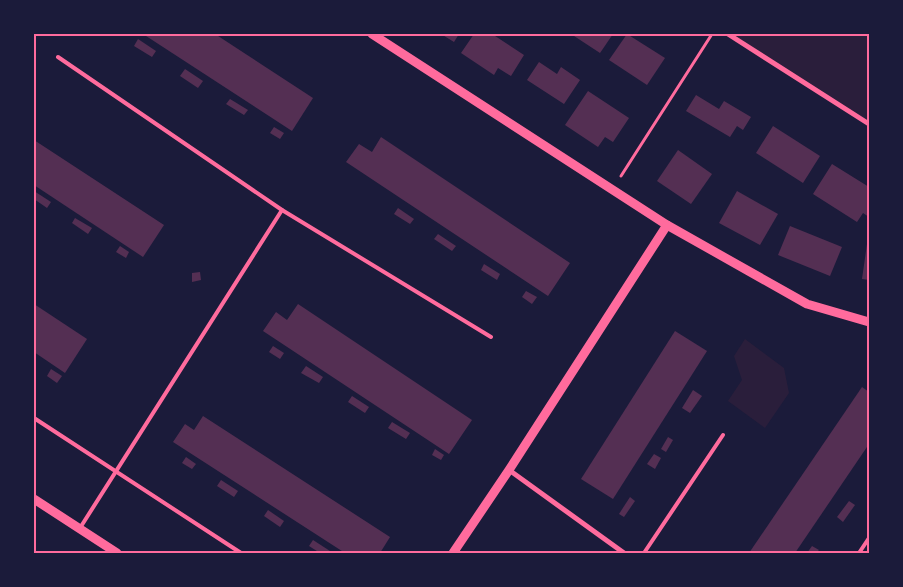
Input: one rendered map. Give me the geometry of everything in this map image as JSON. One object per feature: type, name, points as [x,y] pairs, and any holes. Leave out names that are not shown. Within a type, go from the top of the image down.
[{"type":"street","points":[[372,34],[667,225],[807,304],[869,322]]},
{"type":"street","points":[[728,34],[869,124]]},
{"type":"street","points":[[453,553],[509,470],[667,225]]},
{"type":"street","points":[[509,470],[624,553]]},
{"type":"street","points":[[34,499],[117,553]]},
{"type":"lane","points":[[58,57],[282,210],[491,338]]},
{"type":"lane","points":[[80,528],[282,210]]},
{"type":"lane","points":[[34,418],[241,553]]},
{"type":"lane","points":[[644,553],[724,435]]},
{"type":"lane","points":[[859,553],[869,538]]},
{"type":"path","points":[[612,190],[713,34]]},
{"type":"shaded area","points":[[728,34],[869,34],[869,124]]},
{"type":"shaded area","points":[[745,339],[784,368],[789,393],[765,428],[728,401],[742,380],[734,356]]},
{"type":"building","points":[[143,34],[215,34],[313,98],[292,131]]},
{"type":"building","points":[[441,34],[459,34],[454,42]]},
{"type":"building","points":[[474,34],[492,34],[524,55],[511,76],[498,68],[494,75],[461,53]]},
{"type":"building","points":[[571,34],[613,34],[600,53]]},
{"type":"building","points":[[627,34],[665,58],[647,85],[609,60]]},
{"type":"building","points":[[138,39],[156,51],[152,57],[134,46]]},
{"type":"building","points":[[539,62],[557,74],[561,67],[580,80],[564,104],[527,80]]},
{"type":"building","points":[[185,69],[203,81],[198,88],[180,76]]},
{"type":"building","points":[[588,91],[629,118],[613,142],[605,137],[598,147],[565,125]]},
{"type":"building","points":[[696,95],[719,109],[724,101],[751,117],[743,130],[737,126],[730,137],[686,111]]},
{"type":"building","points":[[230,99],[248,110],[244,115],[226,104]]},
{"type":"building","points":[[773,126],[820,156],[803,183],[756,153]]},
{"type":"building","points":[[274,127],[284,133],[280,139],[270,133]]},
{"type":"building","points":[[381,137],[570,263],[548,296],[346,162],[359,144],[372,152]]},
{"type":"building","points":[[34,140],[164,225],[143,257],[34,185]]},
{"type":"building","points":[[678,150],[712,174],[691,204],[657,181]]},
{"type":"building","points":[[832,164],[869,187],[869,217],[863,213],[857,222],[813,194]]},
{"type":"building","points":[[34,191],[51,202],[47,208],[34,199]]},
{"type":"building","points":[[737,191],[778,214],[760,245],[719,223]]},
{"type":"building","points":[[398,208],[414,219],[410,224],[394,214]]},
{"type":"building","points":[[75,218],[92,228],[88,234],[72,223]]},
{"type":"building","points":[[790,226],[842,247],[830,276],[778,255]]},
{"type":"building","points":[[438,234],[456,246],[452,251],[434,239]]},
{"type":"building","points":[[867,244],[869,244],[869,280],[862,279]]},
{"type":"building","points":[[120,246],[129,252],[126,258],[116,252]]},
{"type":"building","points":[[484,264],[500,274],[497,280],[481,270]]},
{"type":"building","points":[[200,272],[201,280],[192,282],[192,273]]},
{"type":"building","points":[[526,291],[537,297],[532,304],[522,297]]},
{"type":"building","points":[[34,304],[87,339],[65,373],[34,352]]},
{"type":"building","points":[[298,304],[472,420],[449,454],[263,331],[276,312],[287,320]]},
{"type":"building","points":[[675,331],[707,351],[613,499],[581,479]]},
{"type":"building","points":[[273,346],[284,353],[280,359],[269,352]]},
{"type":"building","points":[[306,366],[323,377],[319,383],[301,373]]},
{"type":"building","points":[[51,369],[62,376],[57,383],[47,376]]},
{"type":"building","points":[[862,387],[869,392],[869,444],[795,553],[749,553]]},
{"type":"building","points":[[693,390],[702,396],[690,413],[682,408]]},
{"type":"building","points":[[352,396],[369,407],[365,413],[348,402]]},
{"type":"building","points":[[203,416],[390,537],[380,553],[345,553],[173,442],[185,424],[194,430]]},
{"type":"building","points":[[392,422],[410,433],[406,439],[388,428]]},
{"type":"building","points":[[668,437],[673,440],[666,452],[661,449]]},
{"type":"building","points":[[435,449],[444,455],[441,460],[432,455]]},
{"type":"building","points":[[654,454],[661,458],[655,469],[647,464]]},
{"type":"building","points":[[186,457],[196,464],[192,469],[182,463]]},
{"type":"building","points":[[221,480],[238,491],[234,497],[217,486]]},
{"type":"building","points":[[630,497],[635,501],[624,517],[619,514]]},
{"type":"building","points":[[849,501],[855,505],[843,522],[837,517]]},
{"type":"building","points":[[268,510],[284,521],[280,527],[264,516]]},
{"type":"building","points":[[313,540],[330,551],[329,553],[320,553],[309,546]]},
{"type":"building","points":[[812,546],[819,550],[816,553],[807,553]]}]
